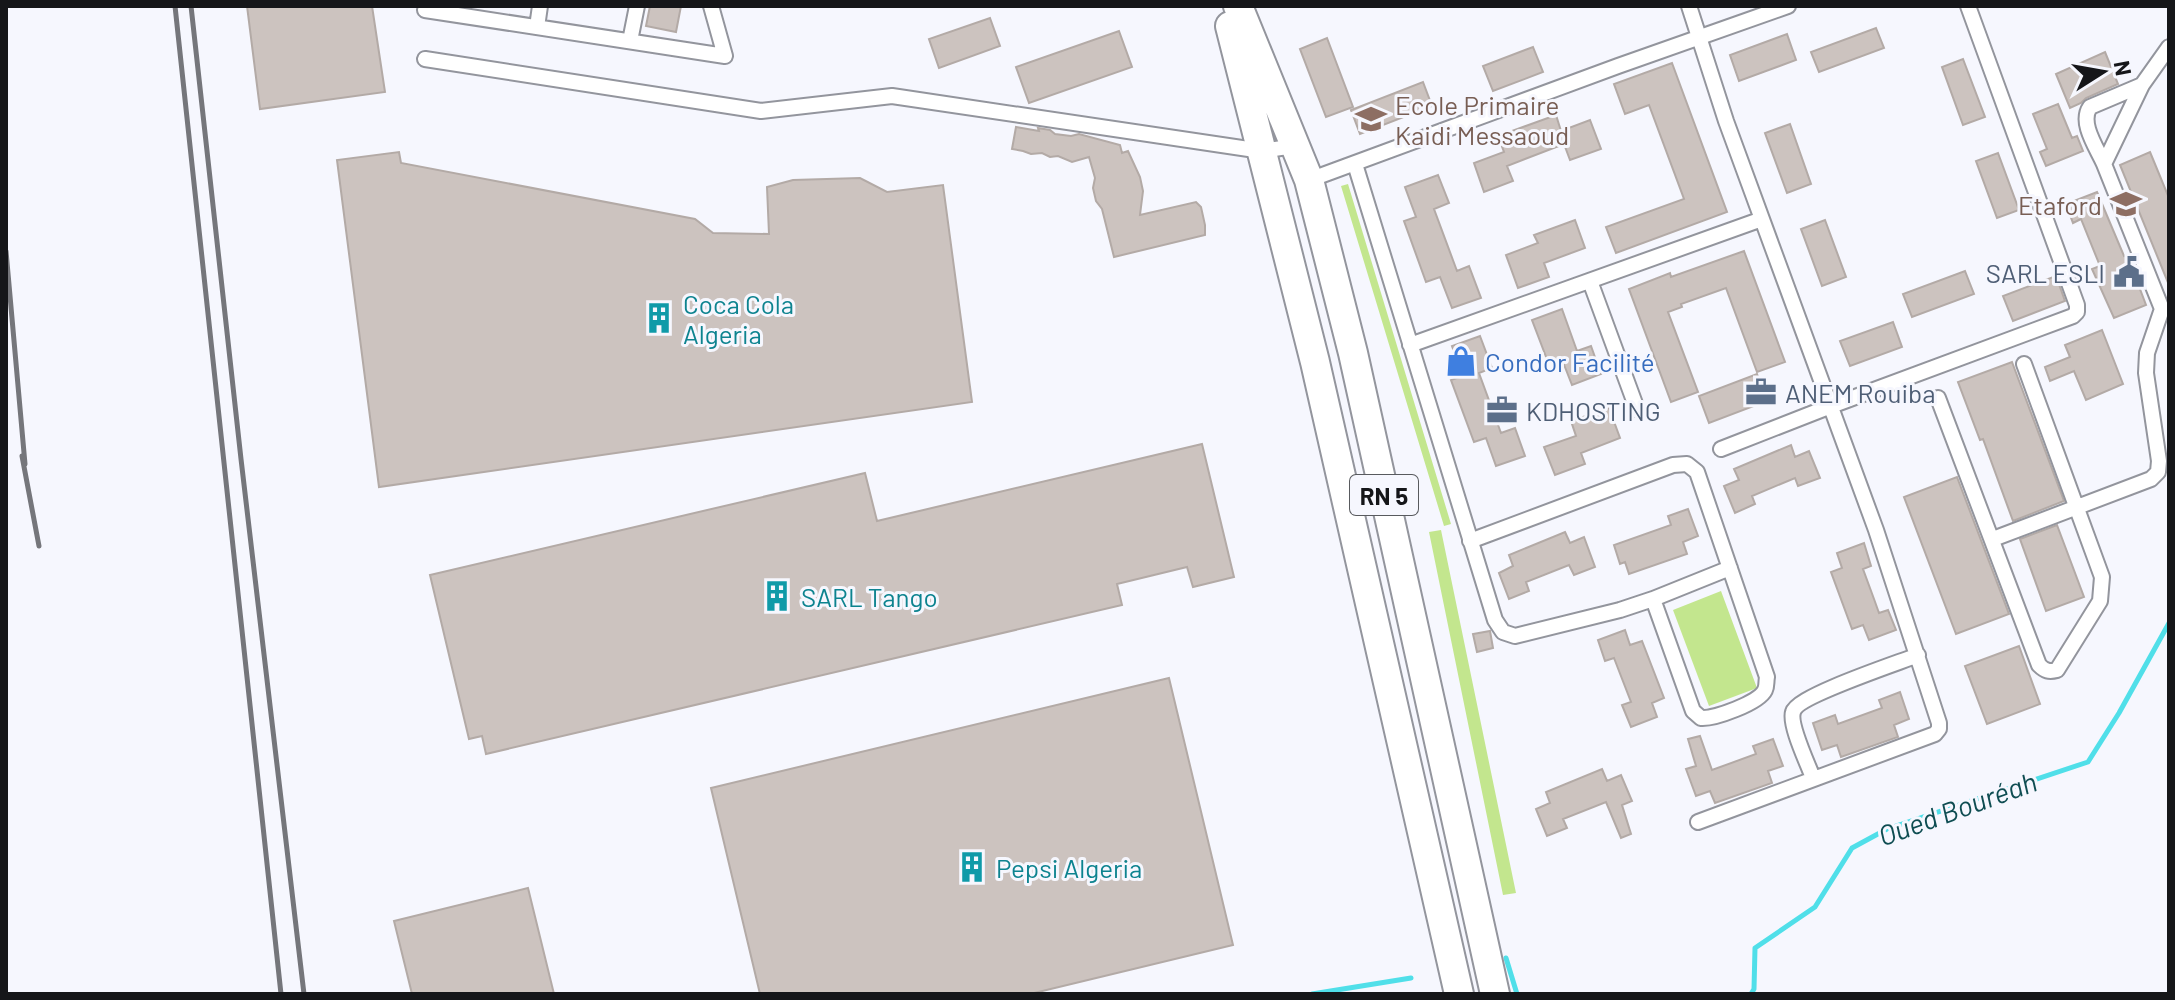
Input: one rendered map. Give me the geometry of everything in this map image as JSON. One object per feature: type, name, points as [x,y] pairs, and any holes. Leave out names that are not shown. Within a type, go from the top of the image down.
[{"type":"highway","name":"RN 5","points":[[1225,6],[1315,362],[1459,994]]},
{"type":"highway","name":"RN 5","points":[[1238,6],[1309,180],[1353,353],[1495,994]]},
{"type":"highway","points":[[1315,362],[1353,353]]},
{"type":"street","points":[[537,27],[540,6]]},
{"type":"street","points":[[630,41],[637,6]]},
{"type":"street","points":[[425,10],[725,56],[711,6]]},
{"type":"street","points":[[1689,6],[1918,655],[1939,723],[1935,734],[1698,822]]},
{"type":"street","points":[[1309,180],[1788,6]]},
{"type":"street","points":[[1721,449],[2077,312],[1968,6]]},
{"type":"street","points":[[2104,164],[2142,85],[2169,47]]},
{"type":"street","points":[[425,59],[761,111],[892,96],[1262,151],[1294,146]]},
{"type":"street","points":[[1993,539],[2151,479],[2158,472],[2146,373],[2151,335],[2162,309],[2085,113],[2090,107],[2142,85]]},
{"type":"street","points":[[1355,164],[1470,541],[1495,620],[1503,632],[1515,636],[1620,610],[1730,568]]},
{"type":"street","points":[[1410,345],[1762,219]]},
{"type":"street","points":[[1590,281],[1637,409]]},
{"type":"street","points":[[1938,398],[2039,665],[2051,672],[2057,670],[2100,601],[2102,577],[2024,364]]},
{"type":"street","points":[[1470,541],[1673,465],[1687,464],[1697,472],[1767,677],[1765,690],[1756,700],[1710,719],[1701,718],[1693,711],[1653,599]]},
{"type":"street","points":[[1813,778],[1792,721],[1793,710],[1798,704],[1828,689],[1918,655]]},
{"type":"green space","points":[[1348,184],[1451,524],[1444,526],[1341,186]]},
{"type":"green space","points":[[1441,530],[1516,893],[1503,895],[1429,532]]},
{"type":"green space","points":[[1721,591],[1757,688],[1709,706],[1673,610]]},
{"type":"building","points":[[247,6],[372,6],[385,92],[260,109]]},
{"type":"building","points":[[650,6],[681,6],[676,32],[646,26]]},
{"type":"building","points":[[990,18],[1000,46],[939,68],[929,39]]},
{"type":"building","points":[[1876,28],[1884,48],[1819,72],[1811,52]]},
{"type":"building","points":[[1119,31],[1132,67],[1029,103],[1016,67]]},
{"type":"building","points":[[1787,34],[1796,60],[1739,81],[1730,55]]},
{"type":"building","points":[[1327,38],[1353,107],[1326,117],[1300,49]]},
{"type":"building","points":[[1533,47],[1543,72],[1493,91],[1483,66]]},
{"type":"building","points":[[2105,52],[2118,84],[2070,108],[2056,74]]},
{"type":"building","points":[[1963,59],[1985,117],[1963,125],[1942,67]]},
{"type":"building","points":[[1672,63],[1727,212],[1616,253],[1606,227],[1684,199],[1649,105],[1625,114],[1614,84]]},
{"type":"building","points":[[1423,82],[1432,106],[1360,134],[1351,110]]},
{"type":"building","points":[[2058,104],[2072,138],[2077,136],[2083,151],[2046,166],[2040,152],[2047,149],[2033,114]]},
{"type":"building","points":[[1556,115],[1561,131],[1590,120],[1601,149],[1570,160],[1564,144],[1507,166],[1513,181],[1484,192],[1474,163],[1504,152],[1498,136]]},
{"type":"building","points":[[1790,124],[1811,184],[1787,193],[1765,133]]},
{"type":"building","points":[[1016,127],[1039,131],[1038,128],[1071,136],[1079,134],[1120,145],[1122,153],[1128,151],[1140,177],[1143,191],[1140,215],[1196,202],[1201,207],[1205,235],[1114,257],[1102,209],[1096,201],[1093,188],[1095,178],[1089,157],[1072,162],[1058,156],[1012,149]]},
{"type":"building","name":"Coca Cola Algeria","points":[[399,152],[401,163],[695,219],[713,233],[769,234],[767,187],[793,180],[860,178],[887,192],[943,185],[972,402],[379,487],[337,160]]},
{"type":"building","points":[[2150,152],[2169,198],[2169,285],[2120,165]]},
{"type":"building","points":[[1998,153],[2019,210],[1997,218],[1976,161]]},
{"type":"building","points":[[1438,175],[1449,203],[1434,209],[1457,271],[1469,266],[1481,298],[1452,308],[1440,277],[1426,282],[1404,221],[1416,217],[1405,187]]},
{"type":"building","points":[[2097,192],[2124,256],[2127,255],[2146,305],[2114,318],[2092,269],[2100,266],[2081,219],[2073,223],[2066,204]]},
{"type":"building","points":[[1575,220],[1585,248],[1544,263],[1549,277],[1518,288],[1506,255],[1538,243],[1534,235]]},
{"type":"building","points":[[1825,220],[1846,277],[1822,286],[1801,229]]},
{"type":"building","points":[[1744,251],[1785,362],[1757,372],[1726,288],[1681,304],[1682,307],[1668,312],[1698,392],[1671,402],[1629,289]]},
{"type":"building","points":[[1965,271],[1974,294],[1912,317],[1903,294]]},
{"type":"building","points":[[2056,276],[2065,301],[2013,321],[2003,296]]},
{"type":"building","points":[[1562,309],[1577,351],[1591,346],[1601,374],[1572,385],[1561,357],[1548,362],[1532,320]]},
{"type":"building","points":[[1893,322],[1902,347],[1850,366],[1840,341]]},
{"type":"building","points":[[2102,330],[2123,384],[2086,400],[2074,371],[2050,381],[2045,367],[2070,357],[2065,345]]},
{"type":"building","points":[[1480,336],[1492,368],[1479,373],[1501,433],[1515,428],[1525,456],[1496,466],[1486,438],[1474,442],[1451,380],[1463,376],[1452,346]]},
{"type":"building","points":[[2012,362],[2064,501],[2013,521],[1958,382]]},
{"type":"building","points":[[1757,374],[1767,401],[1709,423],[1699,396]]},
{"type":"building","points":[[1609,408],[1620,438],[1581,453],[1585,464],[1555,475],[1544,447],[1576,436],[1571,421]]},
{"type":"building","name":"SARL Tango","points":[[1202,444],[1234,577],[1193,587],[1187,567],[1117,584],[1122,605],[486,754],[482,736],[469,739],[430,575],[865,473],[877,521]]},
{"type":"building","points":[[1791,445],[1795,457],[1809,451],[1820,478],[1798,486],[1795,478],[1752,496],[1755,504],[1735,513],[1724,486],[1739,480],[1734,469]]},
{"type":"building","points":[[1957,477],[2009,614],[1956,634],[1904,497]]},
{"type":"building","points":[[1688,509],[1698,536],[1683,542],[1687,554],[1629,574],[1625,562],[1620,564],[1614,545],[1671,525],[1668,516]]},
{"type":"building","points":[[2057,525],[2084,597],[2046,611],[2020,539]]},
{"type":"building","points":[[1565,532],[1570,543],[1584,537],[1595,567],[1574,575],[1569,565],[1526,582],[1529,591],[1509,599],[1499,573],[1513,566],[1509,555]]},
{"type":"building","points":[[1864,543],[1871,566],[1863,569],[1879,613],[1888,610],[1896,630],[1869,640],[1863,625],[1852,629],[1831,572],[1842,568],[1837,553]]},
{"type":"building","points":[[1625,630],[1630,645],[1642,641],[1664,698],[1652,703],[1657,717],[1631,727],[1622,705],[1631,702],[1614,658],[1605,661],[1598,640]]},
{"type":"building","points":[[1490,631],[1493,648],[1477,652],[1473,634]]},
{"type":"building","points":[[2019,646],[2040,704],[1987,724],[1965,666]]},
{"type":"building","name":"Pepsi Algeria","points":[[1169,678],[1233,945],[1030,994],[760,994],[711,788]]},
{"type":"building","points":[[1900,692],[1909,719],[1894,725],[1898,737],[1841,757],[1837,745],[1822,750],[1813,723],[1835,715],[1838,724],[1882,708],[1879,700]]},
{"type":"building","points":[[1700,736],[1712,770],[1756,754],[1753,746],[1773,739],[1783,766],[1768,771],[1772,783],[1715,803],[1710,791],[1696,796],[1686,769],[1696,766],[1688,739]]},
{"type":"building","points":[[1602,769],[1607,781],[1621,775],[1632,801],[1622,805],[1631,834],[1621,838],[1606,802],[1563,819],[1567,828],[1547,836],[1536,809],[1550,803],[1546,792]]},
{"type":"building","points":[[528,888],[554,994],[412,994],[394,921]]},
{"type":"waterway","name":"Oued Bouréah","points":[[1751,994],[1754,989],[1755,948],[1815,907],[1852,848],[1887,829],[2088,762],[2169,623]]},
{"type":"waterway","name":"Oued Bouréah","points":[[1506,958],[1517,994]]},
{"type":"waterway","name":"Oued Bouréah","points":[[1312,994],[1411,978]]},
{"type":"railway","points":[[175,6],[281,994]]},
{"type":"railway","points":[[191,6],[304,994]]},
{"type":"railway","points":[[6,251],[25,464]]},
{"type":"railway","points":[[22,456],[39,546]]},
{"type":"place","name":"Ecole Primaire Kaidi Messaoud","points":[[1371,119]]},
{"type":"place","name":"Etaford","points":[[2126,204]]},
{"type":"place","name":"SARL ESLI","points":[[2129,272]]},
{"type":"place","name":"Coca Cola Algeria","points":[[659,318]]},
{"type":"place","name":"Condor Facilité","points":[[1461,361]]},
{"type":"place","name":"ANEM Rouiba","points":[[1761,392]]},
{"type":"place","name":"KDHOSTING","points":[[1502,410]]},
{"type":"place","name":"SARL Tango","points":[[777,596]]},
{"type":"place","name":"Pepsi Algeria","points":[[972,867]]}]
